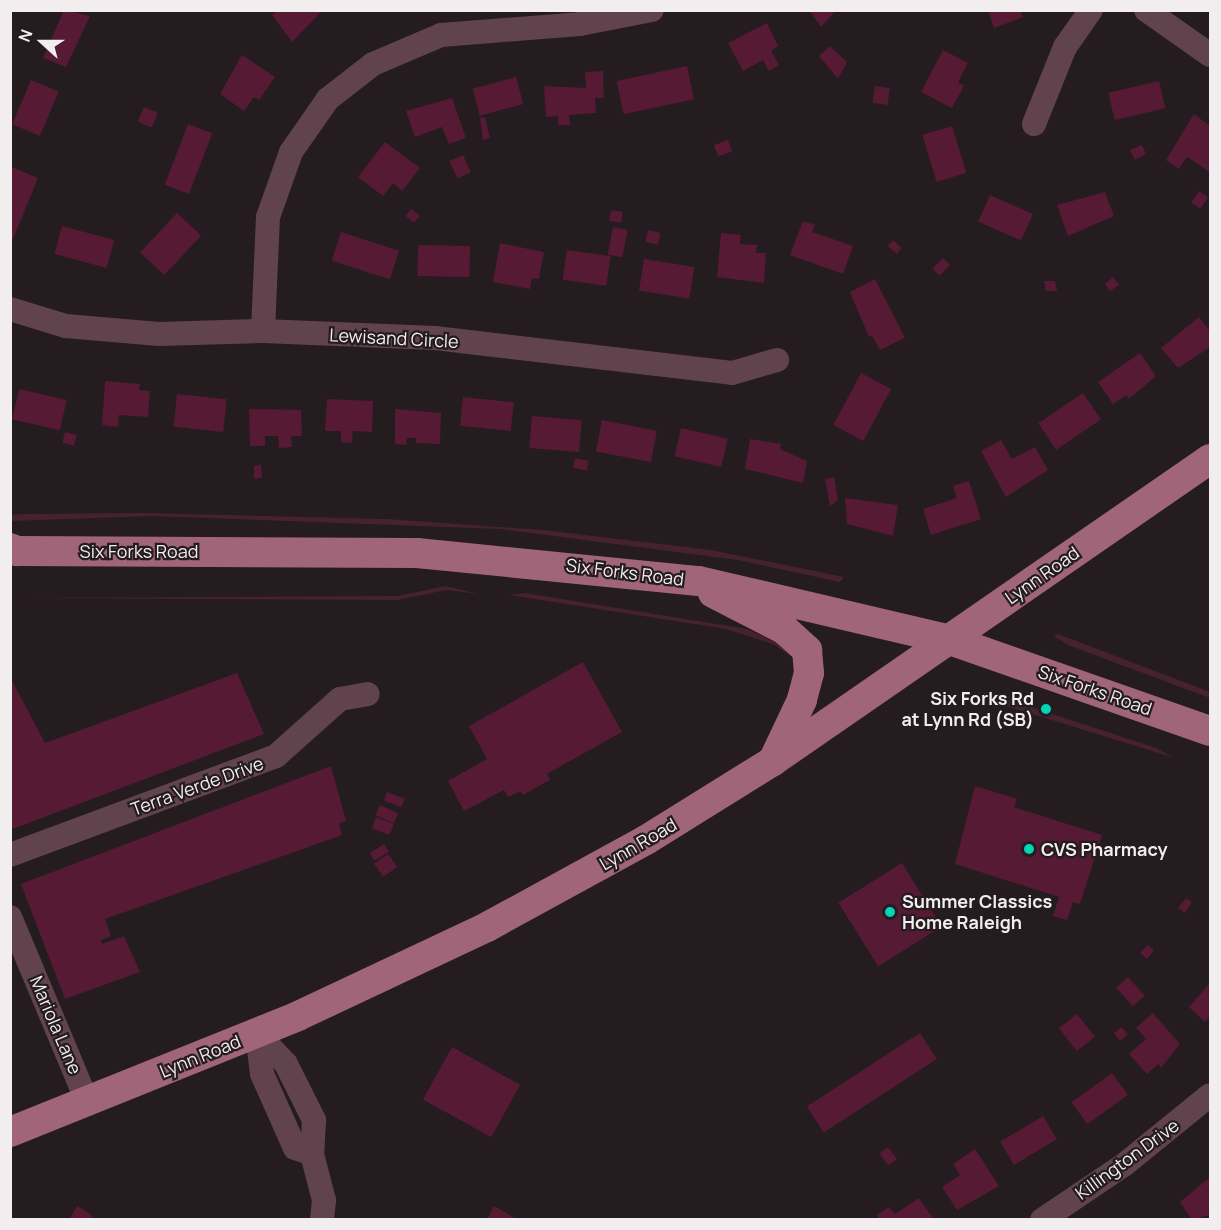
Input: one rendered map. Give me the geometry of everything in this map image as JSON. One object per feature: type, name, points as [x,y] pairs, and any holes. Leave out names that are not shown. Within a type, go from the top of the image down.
[{"type":"main road","name":"Lynn Road","points":[[10,1132],[257,1033],[487,927],[646,840],[773,761],[1210,459]]},
{"type":"main road","name":"Six Forks Road","points":[[13,552],[417,553],[699,581],[950,640],[1210,731]]},
{"type":"main road","points":[[699,581],[726,602],[800,640],[807,650],[809,673],[802,700],[773,761]]},
{"type":"street","points":[[263,331],[268,217],[291,152],[328,99],[373,64],[441,35],[580,24],[652,10]]},
{"type":"street","points":[[1034,124],[1065,47],[1091,10]]},
{"type":"street","points":[[1146,10],[1210,55]]},
{"type":"street","name":"Lewisand Circle","points":[[10,309],[66,326],[159,334],[263,331],[435,338],[732,373],[777,360]]},
{"type":"street","name":"Terra Verde Drive","points":[[10,855],[276,756],[340,699],[368,694]]},
{"type":"street","name":"Mariola Lane","points":[[10,917],[87,1101]]},
{"type":"street","points":[[257,1033],[286,1064],[314,1120],[312,1154],[324,1200],[322,1220]]},
{"type":"street","name":"Killington Drive","points":[[1042,1220],[1125,1164],[1210,1095]]},
{"type":"shaded area","points":[[143,513],[387,519],[543,530],[711,550],[844,577],[840,582],[738,560],[500,529],[153,516],[11,521],[11,515],[24,514]]},
{"type":"shaded area","points":[[445,586],[479,594],[446,590],[398,600],[10,598],[398,596]]},
{"type":"shaded area","points":[[525,593],[747,629],[783,646],[794,658],[773,644],[726,629],[509,595]]},
{"type":"shaded area","points":[[1058,634],[1210,692],[1210,698],[1068,645],[1054,636]]},
{"type":"shaded area","points":[[986,692],[1156,748],[1175,758],[967,694]]},
{"type":"building","points":[[64,10],[90,16],[66,67],[43,58]]},
{"type":"building","points":[[278,10],[323,10],[292,42],[272,15]]},
{"type":"building","points":[[809,10],[836,10],[821,27]]},
{"type":"building","points":[[988,10],[1020,10],[1023,17],[994,28]]},
{"type":"building","points":[[767,23],[778,46],[771,51],[779,65],[769,71],[763,60],[743,71],[728,43]]},
{"type":"building","points":[[830,46],[847,62],[838,79],[819,56]]},
{"type":"building","points":[[943,50],[968,63],[958,82],[964,86],[952,108],[921,92]]},
{"type":"building","points":[[242,55],[275,77],[259,100],[254,97],[244,111],[220,94]]},
{"type":"building","points":[[687,66],[694,99],[624,114],[617,81]]},
{"type":"building","points":[[603,71],[604,98],[595,98],[596,113],[569,115],[570,125],[558,125],[558,116],[546,117],[544,86],[586,88],[585,72]]},
{"type":"building","points":[[516,77],[523,104],[480,116],[473,89]]},
{"type":"building","points":[[31,80],[59,92],[40,136],[12,124]]},
{"type":"building","points":[[1159,81],[1165,108],[1115,120],[1108,93]]},
{"type":"building","points":[[875,86],[890,88],[887,105],[873,103]]},
{"type":"building","points":[[452,98],[466,138],[449,144],[442,127],[415,137],[406,111]]},
{"type":"building","points":[[144,107],[158,113],[152,128],[138,122]]},
{"type":"building","points":[[1194,114],[1210,126],[1210,172],[1187,157],[1179,169],[1166,160]]},
{"type":"building","points":[[485,117],[490,138],[483,140],[480,118]]},
{"type":"building","points":[[188,124],[212,133],[189,194],[165,185]]},
{"type":"building","points":[[952,126],[966,173],[937,182],[922,135]]},
{"type":"building","points":[[728,140],[732,151],[718,156],[714,145]]},
{"type":"building","points":[[385,142],[420,168],[402,191],[393,183],[383,196],[358,177]]},
{"type":"building","points":[[1142,145],[1146,154],[1135,160],[1130,150]]},
{"type":"building","points":[[463,155],[471,172],[457,179],[449,161]]},
{"type":"building","points":[[12,167],[38,178],[11,244],[10,172]]},
{"type":"building","points":[[1199,191],[1208,197],[1200,209],[1191,203]]},
{"type":"building","points":[[1105,192],[1114,216],[1068,236],[1057,205]]},
{"type":"building","points":[[990,195],[1033,214],[1021,241],[978,221]]},
{"type":"building","points":[[411,209],[420,216],[414,223],[405,216]]},
{"type":"building","points":[[611,210],[623,212],[621,223],[609,221]]},
{"type":"building","points":[[177,213],[201,236],[164,275],[140,252]]},
{"type":"building","points":[[803,221],[815,225],[812,232],[853,246],[843,274],[790,255]]},
{"type":"building","points":[[62,226],[114,240],[107,268],[54,254]]},
{"type":"building","points":[[613,227],[628,230],[622,257],[608,254]]},
{"type":"building","points":[[648,230],[661,233],[658,245],[645,242]]},
{"type":"building","points":[[341,232],[399,251],[390,279],[332,261]]},
{"type":"building","points":[[721,233],[741,235],[740,244],[757,245],[756,253],[766,253],[764,283],[717,277]]},
{"type":"building","points":[[893,240],[902,248],[897,254],[888,246]]},
{"type":"building","points":[[500,243],[544,252],[539,279],[532,278],[530,289],[493,282]]},
{"type":"building","points":[[418,245],[470,246],[469,277],[417,276]]},
{"type":"building","points":[[567,250],[611,256],[606,286],[563,280]]},
{"type":"building","points":[[943,258],[950,265],[939,276],[932,269]]},
{"type":"building","points":[[644,259],[694,267],[689,299],[639,291]]},
{"type":"building","points":[[1113,277],[1119,285],[1110,291],[1105,284]]},
{"type":"building","points":[[875,279],[905,338],[880,350],[872,336],[869,337],[850,292]]},
{"type":"building","points":[[1044,281],[1055,281],[1057,291],[1046,291]]},
{"type":"building","points":[[1199,317],[1210,331],[1210,347],[1178,368],[1161,348]]},
{"type":"building","points":[[1140,353],[1156,376],[1129,399],[1126,395],[1113,404],[1098,382]]},
{"type":"building","points":[[861,373],[891,389],[863,441],[833,425]]},
{"type":"building","points":[[105,381],[140,384],[139,390],[150,391],[148,417],[119,415],[118,427],[102,425]]},
{"type":"building","points":[[19,389],[67,400],[60,430],[12,419]]},
{"type":"building","points":[[1083,393],[1101,420],[1056,450],[1038,423]]},
{"type":"building","points":[[177,394],[227,399],[223,432],[174,427]]},
{"type":"building","points":[[463,397],[514,402],[511,431],[460,426]]},
{"type":"building","points":[[327,399],[373,401],[372,432],[353,431],[352,443],[341,442],[341,431],[325,431]]},
{"type":"building","points":[[249,409],[301,410],[302,436],[291,436],[292,447],[279,448],[278,436],[265,436],[265,446],[250,446]]},
{"type":"building","points":[[395,409],[441,413],[440,444],[416,443],[416,438],[407,438],[406,445],[395,444]]},
{"type":"building","points":[[532,416],[582,420],[579,452],[529,448]]},
{"type":"building","points":[[602,420],[657,431],[651,462],[596,451]]},
{"type":"building","points":[[681,428],[728,439],[721,467],[674,456]]},
{"type":"building","points":[[65,432],[77,435],[74,446],[62,443]]},
{"type":"building","points":[[750,439],[781,444],[780,449],[807,461],[803,483],[745,469]]},
{"type":"building","points":[[1001,440],[1012,459],[1035,447],[1048,470],[1006,497],[981,451]]},
{"type":"building","points":[[575,458],[589,461],[587,471],[573,468]]},
{"type":"building","points":[[261,465],[262,478],[254,479],[254,466]]},
{"type":"building","points":[[834,477],[838,500],[830,506],[825,479]]},
{"type":"building","points":[[969,481],[981,519],[931,535],[923,509],[957,498],[953,486]]},
{"type":"building","points":[[845,498],[898,505],[893,536],[847,524]]},
{"type":"building","points":[[583,662],[622,732],[547,774],[550,780],[523,795],[521,791],[508,797],[504,790],[464,811],[448,781],[487,759],[469,726]]},
{"type":"building","points":[[237,673],[264,734],[10,830],[10,677],[45,743]]},
{"type":"building","points":[[331,766],[346,821],[339,823],[342,835],[105,919],[111,936],[101,940],[102,944],[124,936],[140,972],[65,999],[21,884]]},
{"type":"building","name":"CVS Pharmacy","points":[[975,786],[1017,799],[1014,807],[1102,835],[1080,904],[1073,902],[1067,920],[1053,916],[1059,897],[955,864]]},
{"type":"building","points":[[387,792],[405,799],[402,807],[384,800]]},
{"type":"building","points":[[380,805],[398,813],[394,823],[376,815]]},
{"type":"building","points":[[376,817],[394,824],[389,835],[372,828]]},
{"type":"building","points":[[384,844],[389,852],[374,861],[370,853]]},
{"type":"building","points":[[388,854],[397,867],[383,877],[374,864]]},
{"type":"building","name":"Summer Classics Home Raleigh","points":[[902,863],[942,927],[878,966],[838,903]]},
{"type":"building","points":[[1186,898],[1192,902],[1185,913],[1178,908]]},
{"type":"building","points":[[1148,945],[1154,950],[1147,959],[1140,953]]},
{"type":"building","points":[[1128,977],[1145,996],[1133,1006],[1116,988]]},
{"type":"building","points":[[1210,983],[1210,1016],[1205,1022],[1189,1007]]},
{"type":"building","points":[[1153,1013],[1180,1044],[1161,1068],[1158,1064],[1147,1074],[1129,1054],[1146,1039],[1136,1028]]},
{"type":"building","points":[[1077,1014],[1095,1037],[1077,1051],[1059,1028]]},
{"type":"building","points":[[1121,1027],[1128,1034],[1120,1041],[1114,1033]]},
{"type":"building","points":[[920,1033],[937,1059],[824,1133],[807,1107]]},
{"type":"building","points":[[452,1047],[520,1085],[491,1137],[423,1099]]},
{"type":"building","points":[[1112,1073],[1128,1095],[1087,1124],[1072,1102]]},
{"type":"building","points":[[1043,1116],[1057,1139],[1014,1165],[1000,1142]]},
{"type":"building","points":[[888,1147],[897,1159],[888,1166],[879,1154]]},
{"type":"building","points":[[975,1149],[999,1186],[957,1210],[942,1187],[960,1175],[953,1164]]},
{"type":"building","points":[[1210,1177],[1210,1215],[1192,1220],[1180,1202]]},
{"type":"building","points":[[919,1198],[934,1220],[879,1220],[877,1215],[889,1207],[895,1214]]},
{"type":"building","points":[[77,1206],[89,1213],[94,1220],[69,1220]]},
{"type":"building","points":[[494,1206],[518,1220],[487,1220]]},
{"type":"place","name":"Six Forks Rd at Lynn Rd (SB)","points":[[1046,709]]},
{"type":"place","name":"CVS Pharmacy","points":[[1029,849]]},
{"type":"place","name":"Summer Classics Home Raleigh","points":[[890,912]]}]
